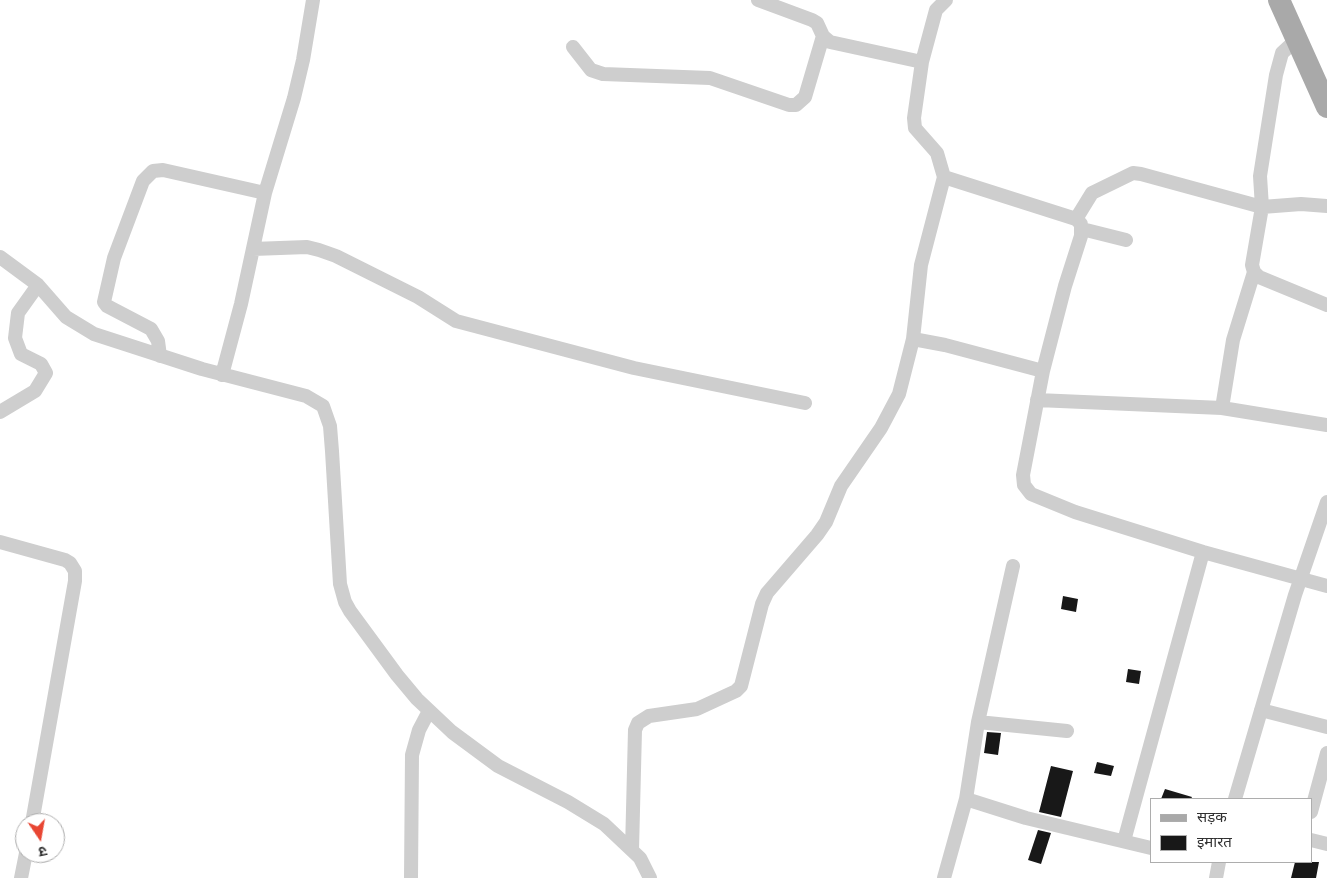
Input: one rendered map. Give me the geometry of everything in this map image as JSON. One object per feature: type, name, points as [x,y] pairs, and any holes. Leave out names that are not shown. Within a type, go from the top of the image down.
[{"type":"main road","points":[[1279,0],[1327,107]]},
{"type":"street","points":[[222,375],[232,341],[265,194],[304,60],[313,0]]},
{"type":"street","points":[[758,0],[812,20],[817,24],[823,36],[830,42],[922,62]]},
{"type":"street","points":[[632,850],[635,730],[638,722],[649,716],[697,709],[736,691],[741,686],[745,679],[762,604],[767,593],[826,522],[841,486],[881,428],[899,394],[913,339],[921,265],[944,177],[937,153],[915,128],[914,118],[922,62],[936,10],[946,0]]},
{"type":"street","points":[[573,47],[591,70],[603,74],[710,78],[789,105],[796,104],[805,97],[823,36]]},
{"type":"street","points":[[1222,408],[1233,340],[1254,272],[1252,265],[1262,207],[1260,176],[1276,75],[1282,53],[1296,41]]},
{"type":"street","points":[[160,356],[158,341],[151,329],[107,306],[104,302],[114,258],[143,181],[153,171],[163,170],[265,194]]},
{"type":"street","points":[[1327,206],[1301,204],[1262,207],[1141,174],[1133,174],[1092,193],[1079,224],[1043,371],[1023,475],[1024,485],[1031,494],[1075,512],[1203,552],[1327,586]]},
{"type":"street","points":[[944,177],[1126,240]]},
{"type":"street","points":[[253,249],[307,247],[318,250],[336,256],[418,297],[456,321],[634,368],[805,403]]},
{"type":"street","points":[[0,257],[38,285],[66,317],[85,330],[222,375],[306,396],[323,406],[330,426],[341,593],[350,611],[378,651],[429,711],[468,746],[488,760],[588,813],[609,828],[644,864],[650,878]]},
{"type":"street","points":[[1254,272],[1264,280],[1327,305]]},
{"type":"street","points":[[0,412],[35,391],[46,373],[41,364],[21,354],[15,338],[18,312],[38,285]]},
{"type":"street","points":[[913,339],[946,345],[1043,371]]},
{"type":"street","points":[[1037,400],[1222,408],[1327,425]]},
{"type":"street","points":[[1235,798],[1295,595],[1327,502]]},
{"type":"street","points":[[0,542],[66,560],[75,571],[75,581],[34,813]]},
{"type":"street","points":[[1124,841],[1203,552]]},
{"type":"street","points":[[944,878],[966,799],[978,722],[1013,566]]},
{"type":"street","points":[[1261,710],[1327,727]]},
{"type":"street","points":[[411,878],[412,755],[429,711]]},
{"type":"street","points":[[978,722],[1067,731]]},
{"type":"street","points":[[1312,808],[1327,753]]},
{"type":"street","points":[[966,799],[1026,818],[1150,848]]},
{"type":"street","points":[[1312,840],[1327,844]]},
{"type":"street","points":[[21,878],[24,863]]},
{"type":"building","points":[[1063,596],[1078,599],[1076,612],[1061,609]]},
{"type":"building","points":[[1128,669],[1141,671],[1139,684],[1126,682]]},
{"type":"building","points":[[987,732],[1001,733],[998,755],[984,753]]},
{"type":"building","points":[[1097,762],[1114,766],[1111,776],[1094,773]]},
{"type":"building","points":[[1051,766],[1073,771],[1061,817],[1039,812]]},
{"type":"building","points":[[1165,789],[1192,797],[1192,798],[1161,798]]},
{"type":"building","points":[[1038,830],[1051,833],[1041,864],[1028,860]]},
{"type":"building","points":[[1319,862],[1316,878],[1291,878],[1295,863]]}]
